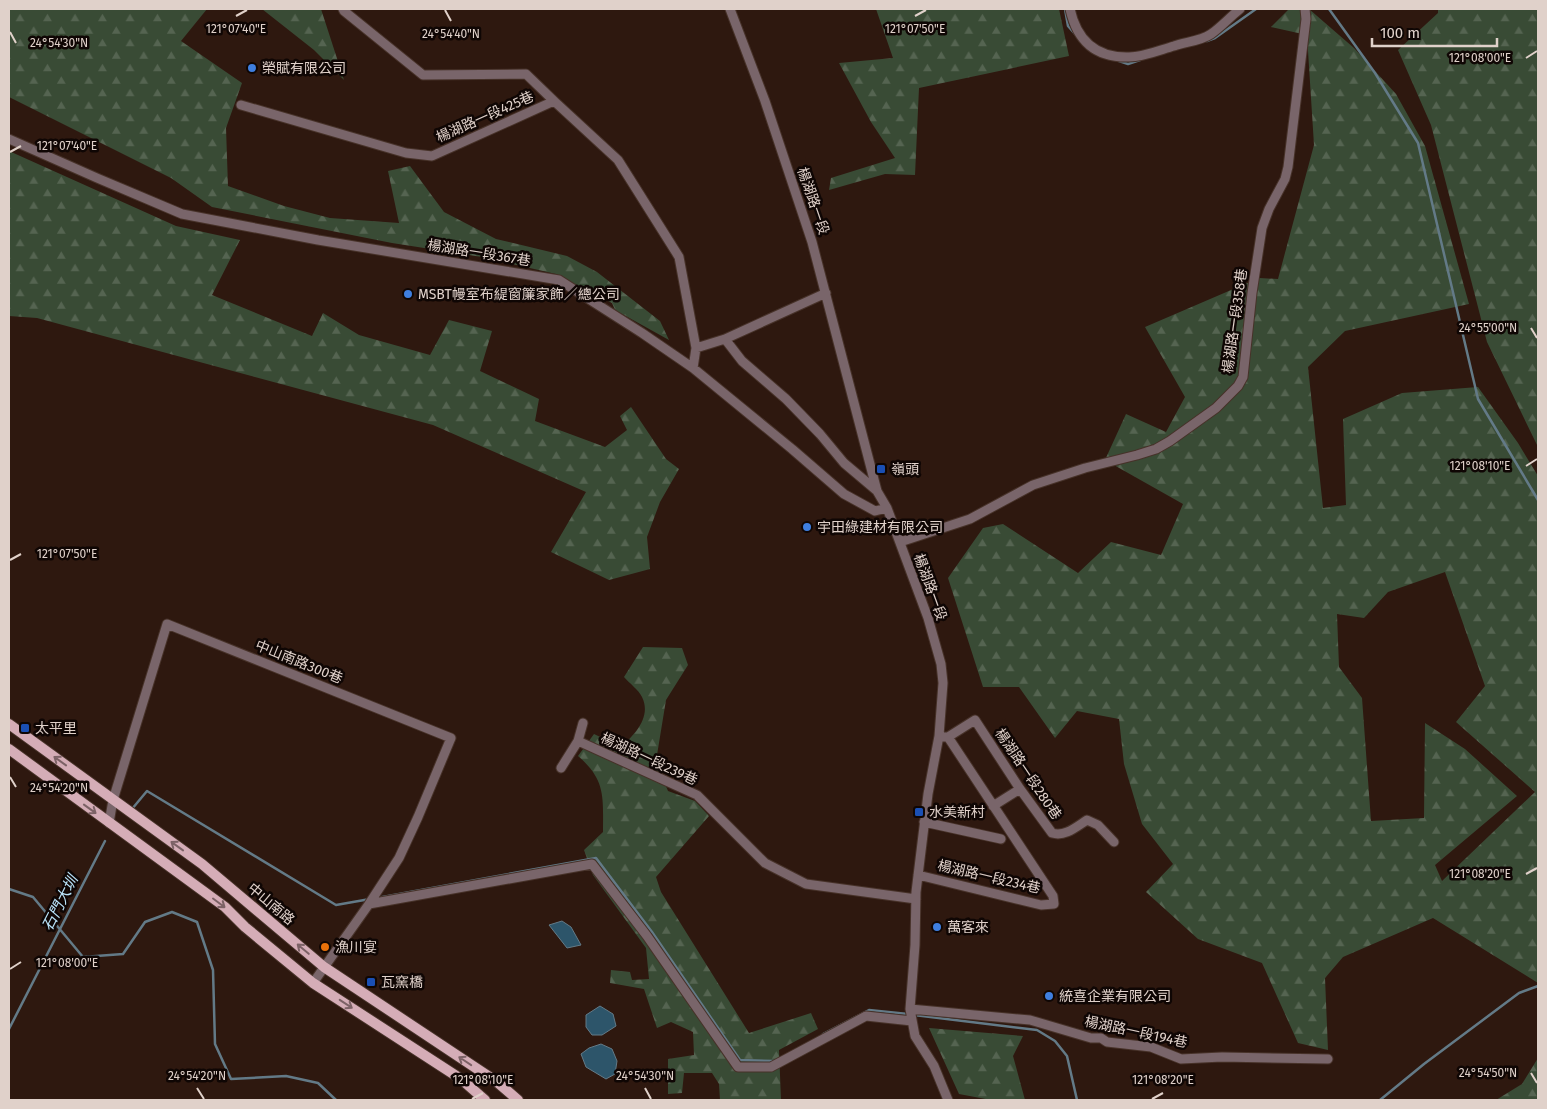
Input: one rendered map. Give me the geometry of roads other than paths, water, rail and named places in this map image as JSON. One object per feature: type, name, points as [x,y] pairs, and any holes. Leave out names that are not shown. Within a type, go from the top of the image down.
[{"type":"main road","name":"中山南路","points":[[9,724],[202,864],[324,967],[497,1082],[518,1100]]},
{"type":"main road","points":[[9,749],[225,907],[245,927],[313,983],[461,1079],[485,1100]]},
{"type":"street","points":[[343,9],[423,75],[526,74],[554,101]]},
{"type":"street","name":"楊湖路一段","points":[[730,9],[812,242],[877,490],[887,508],[928,618],[941,664],[944,737],[928,794],[924,822],[916,900],[911,1015],[915,1036],[934,1066],[948,1100]]},
{"type":"street","points":[[1070,9],[1079,34],[1098,52],[1114,56],[1131,57],[1210,35],[1240,9]]},
{"type":"street","name":"楊湖路一段358巷","points":[[900,542],[970,519],[1033,485],[1085,468],[1137,456],[1156,449],[1216,408],[1238,386],[1243,377],[1252,293],[1262,228],[1269,209],[1286,179],[1306,19],[1304,9]]},
{"type":"street","name":"楊湖路一段425巷","points":[[241,105],[406,153],[432,156],[554,101],[618,160],[679,257],[696,348],[693,368]]},
{"type":"street","name":"楊湖路一段367巷","points":[[9,139],[182,214],[318,240],[558,280],[693,368],[844,494],[875,511],[887,508]]},
{"type":"street","points":[[696,348],[725,339],[826,294]]},
{"type":"street","points":[[725,339],[742,361],[786,399],[844,462],[877,490]]},
{"type":"street","name":"中山南路300巷","points":[[109,823],[113,800],[167,624],[451,738],[403,850],[372,900]]},
{"type":"street","name":"楊湖路一段280巷","points":[[944,737],[975,720],[1020,789],[1052,833],[1059,835],[1087,820],[1098,825],[1114,842]]},
{"type":"street","points":[[561,768],[578,741],[583,723]]},
{"type":"street","points":[[944,737],[993,806],[1020,789]]},
{"type":"street","name":"楊湖路一段239巷","points":[[578,741],[697,795],[765,863],[806,884],[916,900]]},
{"type":"street","name":"楊湖路一段234巷","points":[[918,874],[1041,905],[1054,904],[1053,896],[993,806]]},
{"type":"street","points":[[924,822],[1000,838]]},
{"type":"street","name":"楊湖路一段194巷","points":[[372,900],[592,864],[647,936],[738,1067],[771,1068],[866,1016],[911,1015],[1030,1020],[1091,1038],[1101,1038],[1107,1042],[1152,1047],[1181,1059],[1328,1059]]},
{"type":"street","points":[[313,983],[372,900]]},
{"type":"water","points":[[562,921],[571,927],[581,945],[567,948],[549,925]]},
{"type":"water","points":[[600,1006],[613,1014],[616,1026],[602,1035],[592,1035],[586,1027],[586,1015]]},
{"type":"water","points":[[601,1044],[612,1049],[617,1061],[615,1074],[606,1079],[586,1067],[581,1054],[589,1048]]},
{"type":"waterway","points":[[1065,9],[1068,26],[1075,34]]},
{"type":"waterway","points":[[1207,41],[1215,38],[1256,9]]},
{"type":"waterway","points":[[1329,9],[1375,73],[1418,143],[1478,399],[1538,500]]},
{"type":"waterway","points":[[1116,60],[1128,64],[1140,60]]},
{"type":"waterway","points":[[132,809],[147,791],[336,905],[370,899]]},
{"type":"waterway","name":"石門大圳","points":[[9,1029],[105,841]]},
{"type":"waterway","points":[[377,898],[596,858],[652,932],[740,1060],[774,1061]]},
{"type":"waterway","points":[[9,889],[33,897],[83,957],[123,954],[145,922],[172,912],[197,922],[213,970],[215,1044],[231,1079],[286,1076],[318,1083],[336,1100]]},
{"type":"waterway","points":[[1380,1100],[1424,1064],[1519,993],[1538,986]]},
{"type":"waterway","points":[[823,1034],[869,1010],[908,1014]]},
{"type":"waterway","points":[[914,1015],[1037,1030],[1055,1041],[1067,1056],[1077,1100]]},
{"type":"place","name":"榮賦有限公司","points":[[252,68]]},
{"type":"place","name":"MSBT幔室布緹窗簾家飾／總公司","points":[[408,294]]},
{"type":"place","name":"嶺頭","points":[[881,469]]},
{"type":"place","name":"宇田綠建材有限公司","points":[[807,527]]},
{"type":"place","name":"太平里","points":[[25,728]]},
{"type":"place","name":"水美新村","points":[[919,812]]},
{"type":"place","name":"萬客來","points":[[937,927]]},
{"type":"place","name":"漁川宴","points":[[325,947]]},
{"type":"place","name":"瓦窯橋","points":[[371,982]]},
{"type":"place","name":"統喜企業有限公司","points":[[1049,996]]}]
